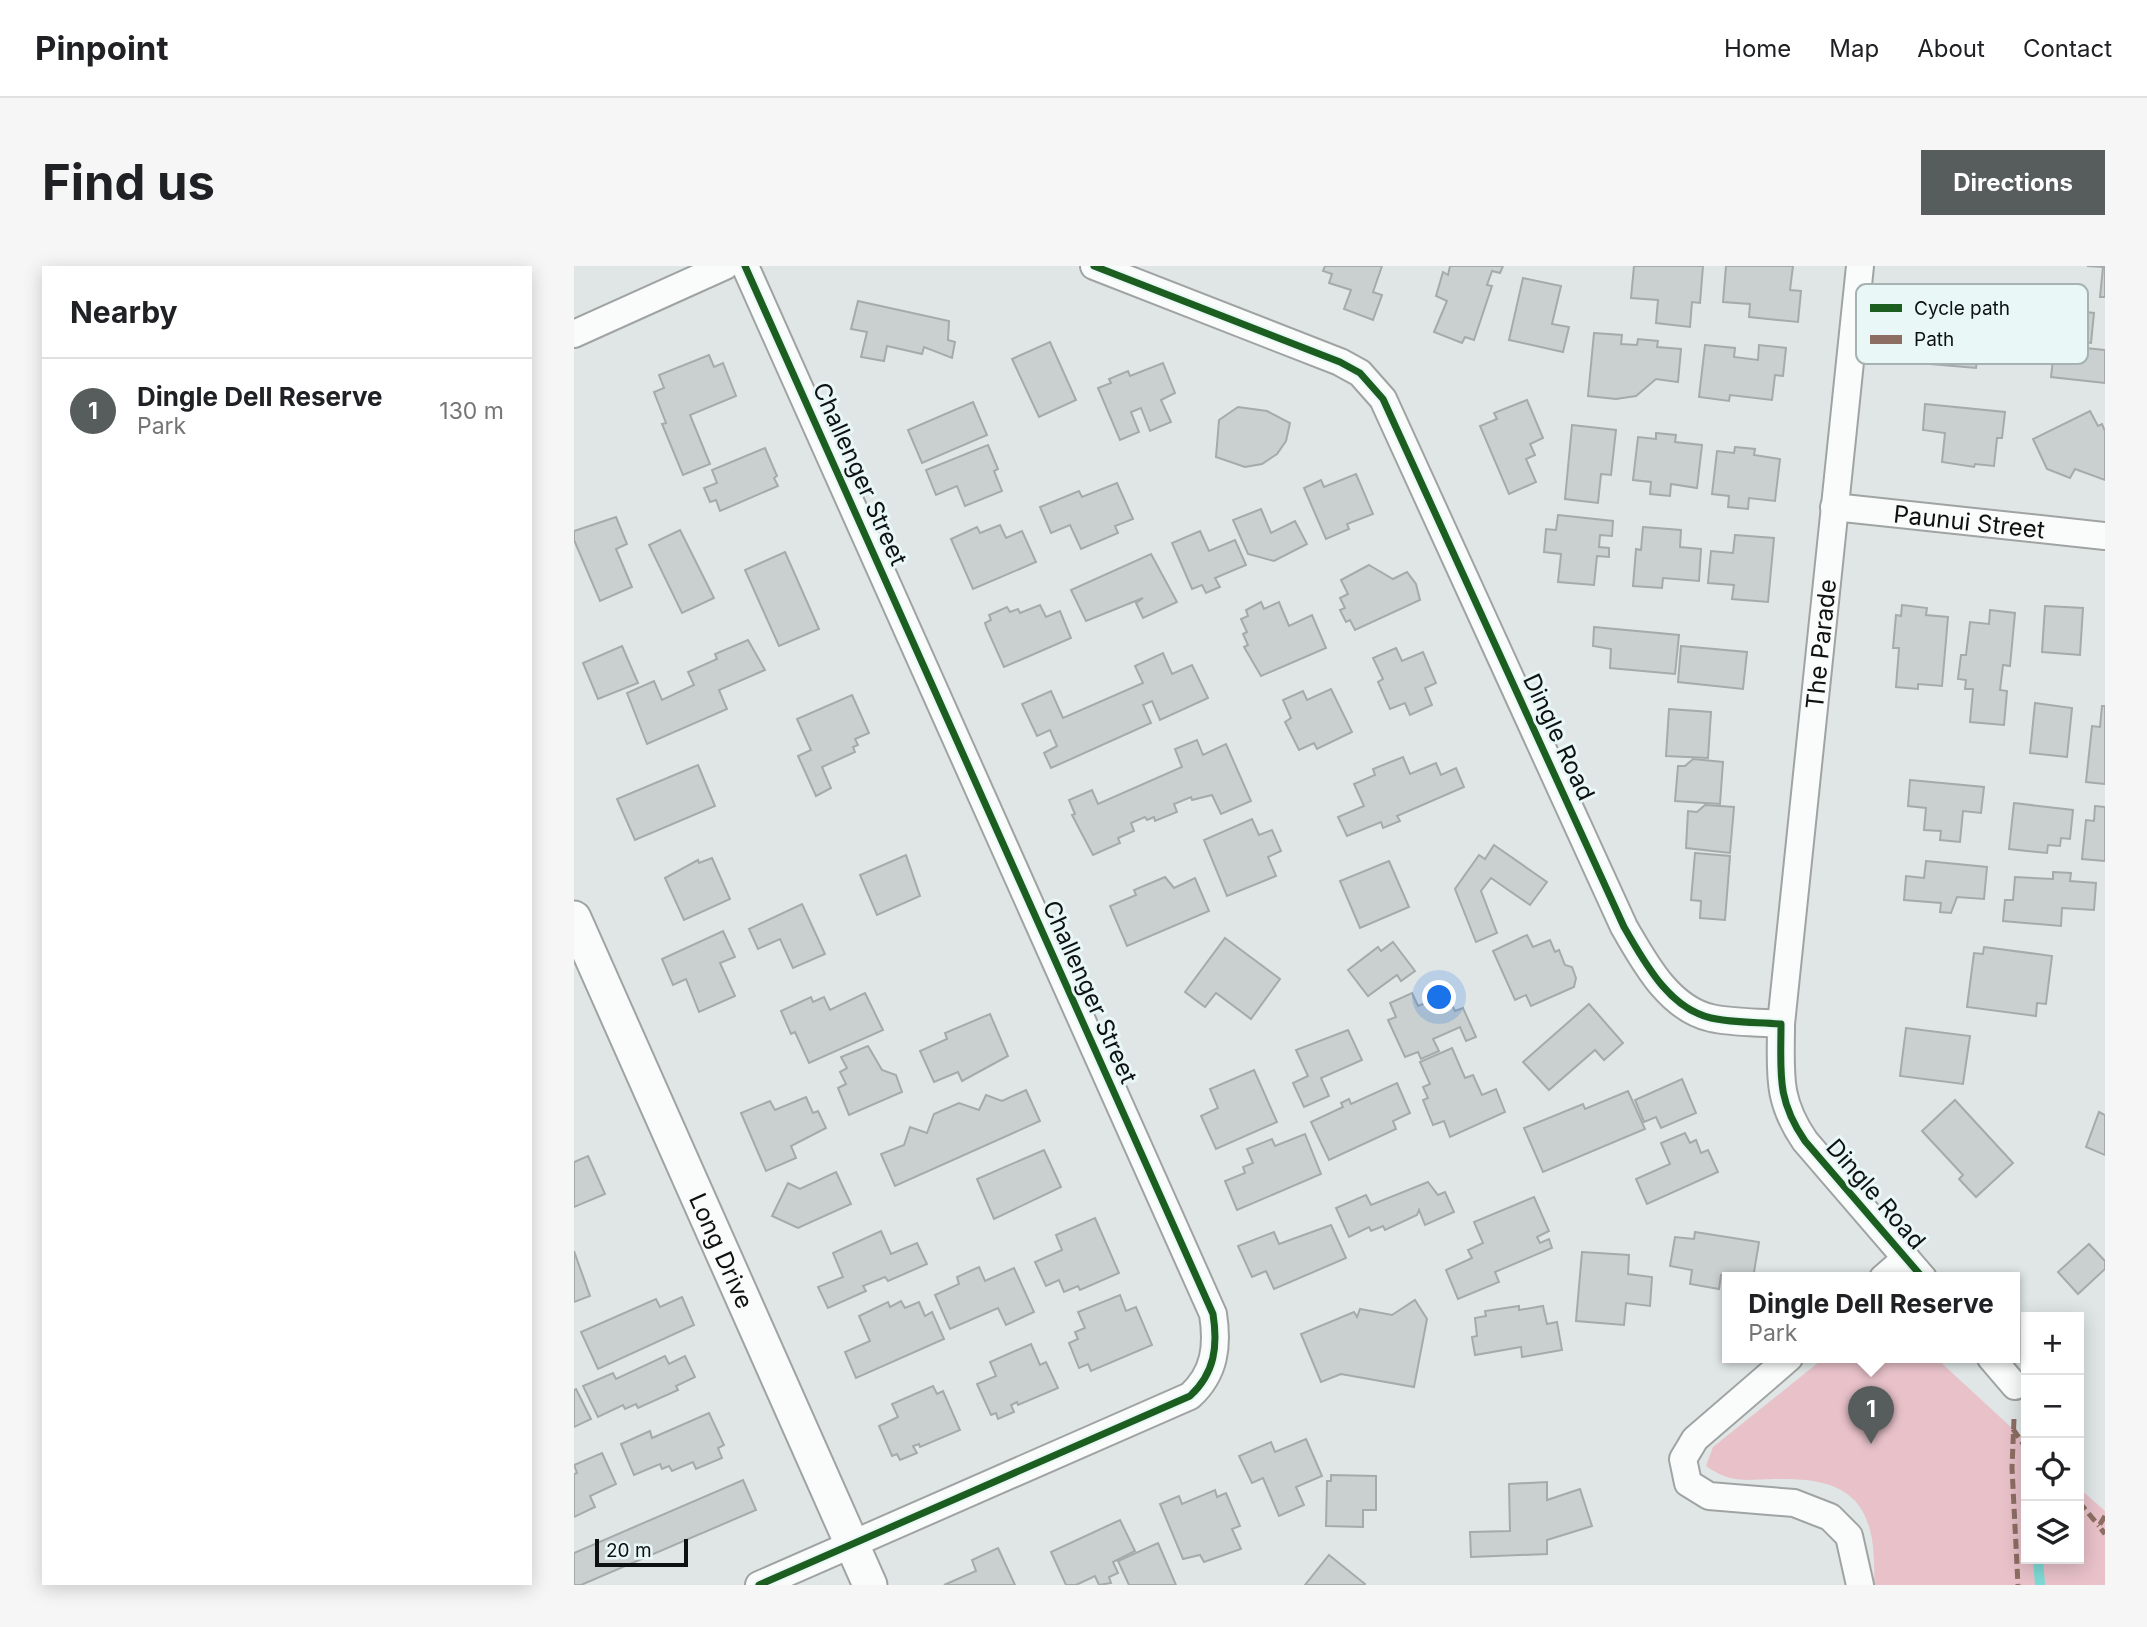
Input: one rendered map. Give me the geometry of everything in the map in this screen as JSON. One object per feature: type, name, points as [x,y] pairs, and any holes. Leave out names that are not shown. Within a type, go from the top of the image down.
[{"type":"street","points":[[574,334],[725,266]]},
{"type":"street","name":"Challenger Street","points":[[746,266],[1213,1314],[1215,1328],[1210,1371],[1190,1396],[759,1585]]},
{"type":"street","name":"Dingle Road","points":[[1094,266],[1340,362],[1372,383],[1383,399],[1624,927],[1644,960],[1672,995],[1709,1018],[1781,1024],[1782,1088],[1789,1118],[1805,1141],[1914,1268]]},
{"type":"street","name":"The Parade","points":[[1858,284],[1860,266]]},
{"type":"street","name":"The Parade","points":[[1781,1024],[1856,303]]},
{"type":"street","name":"Paunui Street","points":[[1834,507],[2105,536]]},
{"type":"street","name":"Long Drive","points":[[574,918],[870,1585]]},
{"type":"street","points":[[1783,1363],[1695,1438],[1683,1459],[1688,1483],[1709,1496],[1794,1503],[1830,1517],[1849,1536],[1860,1585]]},
{"type":"street","points":[[1995,1363],[2015,1386]]},
{"type":"shaded area","points":[[1818,1363],[1941,1363],[2021,1436],[2021,1564],[2084,1564],[2084,1492],[2105,1511],[2105,1585],[1874,1585],[1874,1559],[1866,1518],[1857,1503],[1844,1492],[1827,1484],[1805,1480],[1732,1478],[1706,1466],[1713,1447]]},
{"type":"building","points":[[1325,266],[1382,266],[1373,292],[1382,295],[1373,320],[1344,309],[1351,290],[1329,283],[1332,274],[1323,271]]},
{"type":"building","points":[[1450,266],[1503,266],[1500,273],[1492,271],[1487,285],[1492,286],[1474,340],[1465,337],[1462,343],[1434,332],[1447,301],[1436,296],[1443,272],[1448,275]]},
{"type":"building","points":[[1634,266],[1703,266],[1700,303],[1692,302],[1690,327],[1656,323],[1658,300],[1631,298]]},
{"type":"building","points":[[1726,266],[1793,266],[1790,290],[1801,291],[1798,322],[1749,317],[1750,304],[1723,302]]},
{"type":"building","points":[[2087,266],[2105,266],[2105,297],[2100,297],[2103,267]]},
{"type":"building","points":[[1523,278],[1561,286],[1552,324],[1569,327],[1563,352],[1509,340]]},
{"type":"building","points":[[858,301],[949,321],[948,340],[955,342],[952,358],[924,347],[922,354],[887,346],[884,361],[861,357],[867,332],[851,329]]},
{"type":"building","points":[[2088,312],[2094,313],[2091,343],[2088,343]]},
{"type":"building","points":[[1594,333],[1622,335],[1621,344],[1637,345],[1638,339],[1658,341],[1657,347],[1681,349],[1678,382],[1656,379],[1636,396],[1616,399],[1588,396]]},
{"type":"building","points":[[1050,342],[1076,400],[1039,417],[1012,359]]},
{"type":"building","points":[[1705,345],[1735,348],[1734,357],[1758,360],[1759,345],[1786,348],[1783,376],[1775,375],[1772,400],[1730,395],[1729,401],[1699,397]]},
{"type":"building","points":[[2088,348],[2105,350],[2105,383],[2051,377],[2052,364],[2088,364]]},
{"type":"building","points":[[709,355],[714,367],[723,363],[736,396],[690,415],[710,464],[683,475],[662,424],[666,423],[654,392],[664,388],[659,375]]},
{"type":"building","points":[[1163,363],[1175,393],[1161,400],[1171,422],[1150,431],[1141,408],[1131,412],[1139,432],[1120,440],[1098,388],[1111,383],[1109,379],[1128,371],[1130,376]]},
{"type":"building","points":[[1931,364],[1976,364],[1976,368]]},
{"type":"building","points":[[1527,400],[1543,438],[1530,444],[1535,455],[1526,459],[1536,482],[1509,494],[1480,426],[1497,419],[1494,413]]},
{"type":"building","points":[[973,402],[987,435],[922,463],[908,430]]},
{"type":"building","points":[[1925,404],[2005,412],[2002,438],[1997,438],[1994,466],[1975,464],[1974,467],[1942,462],[1945,433],[1923,430]]},
{"type":"building","points":[[1238,407],[1267,411],[1290,423],[1286,441],[1277,454],[1262,464],[1245,467],[1216,457],[1219,420]]},
{"type":"building","points":[[2090,411],[2098,426],[2102,424],[2105,431],[2105,480],[2075,469],[2070,478],[2047,469],[2033,439]]},
{"type":"building","points":[[1572,425],[1616,430],[1611,475],[1601,474],[1598,503],[1565,499]]},
{"type":"building","points":[[1656,433],[1676,435],[1675,442],[1702,445],[1697,488],[1671,484],[1670,496],[1650,494],[1651,482],[1633,480],[1638,437],[1656,439]]},
{"type":"building","points":[[988,445],[998,469],[994,471],[1002,491],[965,506],[957,486],[936,495],[926,470]]},
{"type":"building","points":[[1735,447],[1755,449],[1754,455],[1780,459],[1775,501],[1749,498],[1748,509],[1728,507],[1729,496],[1712,494],[1717,451],[1734,453]]},
{"type":"building","points":[[765,448],[777,476],[774,478],[778,486],[720,511],[716,500],[710,502],[704,488],[717,483],[712,470]]},
{"type":"building","points":[[1356,474],[1373,514],[1347,524],[1349,529],[1326,539],[1304,488],[1321,480],[1324,487]]},
{"type":"building","points":[[1117,483],[1133,519],[1115,526],[1118,533],[1081,549],[1070,525],[1051,533],[1040,507],[1079,491],[1082,497]]},
{"type":"building","points":[[1261,509],[1271,533],[1295,521],[1307,544],[1274,561],[1248,554],[1233,520]]},
{"type":"building","points":[[1558,515],[1613,521],[1612,536],[1600,535],[1599,547],[1609,548],[1609,557],[1597,556],[1594,585],[1558,582],[1561,554],[1544,552],[1546,529],[1556,530]]},
{"type":"building","points":[[616,517],[627,544],[616,549],[632,587],[600,601],[574,540],[574,531]]},
{"type":"building","points":[[1000,525],[1006,538],[1022,531],[1036,562],[973,589],[951,539],[977,527],[980,533]]},
{"type":"building","points":[[1643,527],[1681,530],[1680,547],[1701,549],[1699,581],[1663,578],[1662,588],[1633,586],[1636,549],[1641,550]]},
{"type":"building","points":[[680,530],[714,598],[682,613],[649,545]]},
{"type":"building","points":[[1200,531],[1209,551],[1235,540],[1246,565],[1215,578],[1220,587],[1206,593],[1202,585],[1192,589],[1172,543]]},
{"type":"building","points":[[1735,535],[1774,538],[1768,602],[1732,599],[1734,585],[1708,583],[1711,551],[1733,553]]},
{"type":"building","points":[[785,552],[819,629],[779,646],[745,570]]},
{"type":"building","points":[[1151,554],[1177,602],[1143,618],[1136,603],[1143,598],[1086,621],[1071,590]]},
{"type":"building","points":[[1369,565],[1393,579],[1407,572],[1416,584],[1420,600],[1355,630],[1350,620],[1346,622],[1340,610],[1345,608],[1340,598],[1348,594],[1341,580]]},
{"type":"building","points":[[1261,602],[1264,609],[1279,602],[1289,626],[1312,615],[1326,648],[1261,676],[1244,647],[1248,645],[1243,634],[1247,632],[1241,619],[1248,616],[1246,610]]},
{"type":"building","points":[[1040,605],[1046,617],[1060,611],[1071,638],[1004,667],[985,623],[991,620],[989,615],[1007,607],[1010,612],[1018,609],[1020,613]]},
{"type":"building","points":[[1902,605],[1927,608],[1926,615],[1948,617],[1942,686],[1918,684],[1918,689],[1896,687],[1899,648],[1893,648],[1896,615],[1901,616]]},
{"type":"building","points":[[2045,606],[2083,608],[2080,655],[2042,652]]},
{"type":"building","points":[[1990,610],[2015,613],[2010,666],[2003,665],[2000,690],[2007,691],[2004,725],[1970,722],[1973,689],[1965,689],[1966,680],[1958,679],[1961,655],[1966,655],[1970,622],[1989,624]]},
{"type":"building","points":[[1594,627],[1679,635],[1675,674],[1610,668],[1611,649],[1593,646]]},
{"type":"building","points":[[748,640],[765,670],[719,690],[727,709],[647,744],[627,693],[654,681],[662,700],[694,685],[688,672],[717,659],[715,654]]},
{"type":"building","points":[[622,646],[638,683],[598,699],[583,663]]},
{"type":"building","points":[[1681,646],[1747,652],[1743,689],[1678,682]]},
{"type":"building","points":[[1396,648],[1402,661],[1423,652],[1436,683],[1425,688],[1432,705],[1410,715],[1405,703],[1390,709],[1378,682],[1383,679],[1373,658]]},
{"type":"building","points":[[1163,653],[1172,674],[1192,665],[1208,698],[1160,720],[1152,701],[1143,705],[1151,723],[1051,768],[1044,753],[1057,746],[1050,730],[1037,736],[1022,704],[1051,691],[1063,718],[1143,683],[1135,666]]},
{"type":"building","points":[[1331,689],[1352,732],[1317,749],[1314,743],[1299,750],[1285,722],[1291,718],[1283,700],[1303,691],[1307,700]]},
{"type":"building","points":[[852,695],[869,733],[855,739],[858,745],[853,747],[855,752],[822,767],[831,788],[816,796],[798,756],[811,750],[797,719]]},
{"type":"building","points":[[2035,703],[2072,708],[2067,757],[2030,753]]},
{"type":"building","points":[[2102,706],[2105,706],[2105,784],[2086,782],[2092,726],[2100,727]]},
{"type":"building","points":[[1669,709],[1711,712],[1708,758],[1666,756]]},
{"type":"building","points":[[1197,740],[1203,755],[1226,744],[1251,801],[1221,814],[1212,795],[1192,800],[1191,797],[1174,804],[1177,812],[1155,821],[1154,817],[1147,820],[1145,817],[1131,823],[1134,831],[1118,838],[1120,843],[1093,855],[1072,815],[1075,814],[1069,800],[1092,790],[1098,804],[1182,767],[1175,749]]},
{"type":"building","points":[[1403,757],[1410,774],[1436,763],[1441,775],[1456,768],[1464,787],[1397,816],[1400,821],[1383,828],[1381,822],[1347,836],[1338,817],[1364,806],[1354,784],[1375,775],[1373,769]]},
{"type":"building","points":[[1693,759],[1723,762],[1720,804],[1675,801],[1678,766],[1685,766]]},
{"type":"building","points":[[698,765],[715,806],[635,840],[617,799]]},
{"type":"building","points":[[1910,780],[1984,787],[1981,813],[1963,811],[1960,842],[1940,840],[1941,831],[1924,830],[1926,808],[1908,806]]},
{"type":"building","points":[[2014,803],[2073,810],[2070,839],[2061,838],[2060,846],[2048,845],[2047,853],[2009,849]]},
{"type":"building","points":[[1705,805],[1734,807],[1730,853],[1686,848],[1688,811],[1697,812]]},
{"type":"building","points":[[2095,806],[2105,807],[2105,861],[2082,859],[2086,820],[2094,821]]},
{"type":"building","points":[[1252,819],[1259,835],[1272,830],[1281,851],[1268,857],[1276,876],[1227,896],[1204,840]]},
{"type":"building","points":[[1494,845],[1547,882],[1530,905],[1491,878],[1481,891],[1497,933],[1476,942],[1455,889],[1479,855],[1485,859]]},
{"type":"building","points":[[1695,853],[1730,856],[1725,920],[1700,918],[1701,901],[1691,900]]},
{"type":"building","points":[[906,855],[920,896],[877,915],[860,875]]},
{"type":"building","points":[[712,858],[730,899],[684,920],[665,878],[698,860],[699,863]]},
{"type":"building","points":[[1389,861],[1409,907],[1360,928],[1340,881]]},
{"type":"building","points":[[1926,861],[1987,867],[1984,899],[1957,897],[1951,913],[1940,912],[1941,903],[1904,900],[1906,876],[1924,878]]},
{"type":"building","points":[[2053,872],[2071,873],[2070,881],[2096,883],[2094,910],[2062,908],[2061,926],[2003,921],[2005,900],[2013,900],[2015,877],[2053,879]]},
{"type":"building","points":[[1165,877],[1174,888],[1195,878],[1209,911],[1127,946],[1110,906],[1136,895],[1134,890]]},
{"type":"building","points":[[802,904],[825,954],[793,968],[780,939],[758,949],[749,929]]},
{"type":"building","points":[[723,931],[735,957],[720,963],[735,996],[699,1012],[686,979],[673,985],[662,959]]},
{"type":"building","points":[[1527,935],[1533,947],[1550,940],[1555,952],[1559,950],[1565,965],[1572,967],[1576,978],[1574,987],[1531,1006],[1526,995],[1515,1000],[1493,951]]},
{"type":"building","points":[[1225,938],[1280,979],[1251,1019],[1216,993],[1205,1007],[1185,992]]},
{"type":"building","points":[[1393,942],[1415,971],[1401,981],[1397,975],[1368,996],[1348,970],[1378,947],[1381,951]]},
{"type":"building","points":[[1984,947],[2052,956],[2046,1004],[2037,1003],[2036,1016],[1967,1007],[1974,953],[1983,954]]},
{"type":"building","points":[[865,993],[883,1030],[809,1063],[795,1032],[791,1034],[781,1011],[811,997],[813,1002],[824,997],[830,1010]]},
{"type":"building","points":[[1412,993],[1418,1006],[1428,1002],[1431,1009],[1450,1001],[1455,1011],[1463,1008],[1476,1037],[1466,1041],[1460,1027],[1433,1039],[1439,1051],[1421,1059],[1418,1052],[1405,1057],[1388,1020],[1396,1017],[1390,1003]]},
{"type":"building","points":[[1589,1004],[1623,1043],[1604,1060],[1595,1050],[1549,1090],[1523,1062]]},
{"type":"building","points":[[990,1014],[1008,1056],[962,1081],[958,1072],[934,1082],[920,1051],[947,1039],[945,1033]]},
{"type":"building","points":[[1906,1028],[1970,1036],[1963,1084],[1900,1076]]},
{"type":"building","points":[[1348,1030],[1362,1060],[1321,1078],[1329,1096],[1304,1107],[1293,1083],[1308,1076],[1296,1050]]},
{"type":"building","points":[[868,1046],[882,1070],[896,1075],[902,1092],[849,1115],[838,1088],[846,1084],[840,1072],[847,1068],[841,1057]]},
{"type":"building","points":[[1452,1048],[1465,1078],[1473,1075],[1482,1095],[1496,1089],[1505,1112],[1450,1137],[1444,1121],[1433,1125],[1423,1100],[1428,1098],[1423,1087],[1430,1084],[1420,1062]]},
{"type":"building","points":[[1254,1070],[1277,1122],[1216,1149],[1201,1116],[1218,1108],[1210,1089]]},
{"type":"building","points":[[1682,1079],[1696,1113],[1661,1128],[1656,1117],[1644,1122],[1635,1100]]},
{"type":"building","points":[[1397,1083],[1410,1113],[1393,1121],[1396,1129],[1329,1160],[1311,1122],[1343,1107],[1341,1103],[1349,1099],[1351,1104]]},
{"type":"building","points":[[1026,1090],[1040,1121],[895,1186],[881,1154],[904,1145],[910,1127],[927,1133],[934,1114],[959,1103],[979,1110],[986,1095],[1002,1101]]},
{"type":"building","points":[[1628,1091],[1645,1129],[1543,1172],[1524,1128],[1583,1104],[1585,1109]]},
{"type":"building","points":[[806,1097],[813,1113],[818,1111],[826,1128],[791,1146],[796,1158],[766,1171],[741,1113],[770,1101],[775,1110]]},
{"type":"building","points":[[1955,1100],[2013,1163],[1976,1197],[1959,1179],[1963,1175],[1922,1131]]},
{"type":"building","points":[[2099,1112],[2105,1115],[2105,1155],[2086,1147]]},
{"type":"building","points":[[1685,1133],[1690,1143],[1696,1140],[1701,1153],[1708,1150],[1718,1172],[1647,1204],[1636,1179],[1670,1164],[1661,1143]]},
{"type":"building","points":[[1305,1134],[1321,1174],[1237,1210],[1225,1181],[1245,1173],[1243,1167],[1253,1163],[1247,1149],[1272,1139],[1275,1146]]},
{"type":"building","points":[[1044,1150],[1061,1187],[994,1219],[977,1179]]},
{"type":"building","points":[[588,1156],[605,1194],[574,1207],[574,1162]]},
{"type":"building","points":[[836,1172],[851,1204],[798,1228],[772,1216],[788,1183],[800,1189]]},
{"type":"building","points":[[1428,1182],[1438,1195],[1445,1192],[1454,1212],[1425,1225],[1419,1210],[1417,1215],[1385,1230],[1383,1226],[1371,1231],[1369,1227],[1349,1237],[1336,1208],[1366,1195],[1371,1205]]},
{"type":"building","points":[[1534,1197],[1549,1231],[1537,1237],[1540,1243],[1549,1239],[1552,1248],[1495,1272],[1499,1282],[1458,1299],[1446,1270],[1472,1258],[1468,1250],[1483,1243],[1474,1222]]},
{"type":"building","points":[[1095,1218],[1119,1273],[1080,1290],[1078,1286],[1064,1292],[1059,1280],[1046,1286],[1035,1262],[1062,1250],[1056,1235]]},
{"type":"building","points":[[1331,1225],[1346,1258],[1274,1289],[1266,1271],[1252,1277],[1238,1246],[1274,1232],[1279,1244]]},
{"type":"building","points":[[881,1231],[891,1254],[917,1243],[927,1264],[888,1281],[885,1277],[863,1286],[866,1291],[828,1308],[818,1287],[843,1277],[833,1253]]},
{"type":"building","points":[[1695,1232],[1759,1242],[1754,1272],[1722,1272],[1719,1289],[1690,1284],[1692,1270],[1670,1266],[1675,1237],[1694,1239]]},
{"type":"building","points":[[2089,1244],[2105,1261],[2105,1269],[2078,1294],[2058,1272]]},
{"type":"building","points":[[574,1251],[590,1296],[574,1302]]},
{"type":"building","points":[[1582,1252],[1629,1255],[1628,1274],[1652,1277],[1650,1306],[1626,1303],[1624,1325],[1576,1321]]},
{"type":"building","points":[[979,1267],[985,1281],[1014,1268],[1034,1312],[1006,1325],[998,1308],[950,1329],[935,1295],[959,1284],[957,1277]]},
{"type":"building","points":[[1120,1295],[1126,1311],[1136,1307],[1152,1345],[1091,1371],[1088,1364],[1079,1368],[1069,1343],[1078,1339],[1075,1332],[1085,1328],[1078,1312]]},
{"type":"building","points":[[682,1297],[694,1325],[598,1369],[581,1332],[656,1299],[660,1307]]},
{"type":"building","points":[[1415,1300],[1427,1319],[1414,1387],[1341,1374],[1321,1382],[1301,1334],[1354,1312],[1357,1317],[1360,1309],[1392,1315]]},
{"type":"building","points":[[901,1301],[905,1308],[919,1302],[925,1316],[932,1312],[944,1339],[856,1378],[845,1352],[870,1341],[859,1316],[888,1302],[890,1307]]},
{"type":"building","points":[[1519,1306],[1519,1310],[1543,1306],[1547,1324],[1557,1322],[1562,1350],[1522,1357],[1521,1347],[1475,1355],[1472,1337],[1477,1336],[1475,1318],[1486,1316],[1485,1311]]},
{"type":"building","points":[[1031,1344],[1040,1365],[1046,1362],[1058,1388],[1018,1405],[1017,1402],[1011,1405],[1014,1412],[998,1419],[996,1413],[991,1415],[977,1384],[996,1376],[990,1362]]},
{"type":"building","points":[[665,1356],[669,1364],[685,1356],[695,1377],[676,1386],[678,1390],[638,1408],[636,1404],[625,1409],[623,1405],[598,1417],[583,1386],[613,1373],[616,1379]]},
{"type":"building","points":[[933,1386],[937,1394],[943,1391],[960,1430],[920,1447],[919,1444],[913,1446],[917,1453],[900,1460],[897,1454],[892,1456],[879,1426],[898,1417],[892,1404]]},
{"type":"building","points":[[576,1389],[591,1419],[574,1427],[574,1390]]},
{"type":"building","points":[[709,1413],[724,1445],[718,1448],[722,1458],[696,1469],[693,1462],[672,1471],[669,1466],[662,1469],[660,1464],[634,1475],[621,1444],[650,1431],[652,1438]]},
{"type":"building","points":[[1306,1439],[1322,1476],[1296,1487],[1304,1505],[1279,1516],[1263,1478],[1252,1483],[1239,1456],[1271,1442],[1275,1452]]},
{"type":"building","points":[[602,1453],[616,1484],[590,1496],[595,1507],[574,1517],[574,1474],[577,1473],[574,1465]]},
{"type":"building","points":[[1331,1475],[1376,1476],[1376,1510],[1363,1510],[1363,1527],[1326,1526],[1327,1481],[1331,1481]]},
{"type":"building","points":[[743,1480],[756,1510],[581,1585],[574,1585],[574,1553]]},
{"type":"building","points":[[1547,1482],[1547,1500],[1580,1489],[1592,1526],[1547,1540],[1547,1554],[1471,1557],[1470,1532],[1510,1531],[1509,1484]]},
{"type":"building","points":[[1215,1490],[1217,1497],[1226,1493],[1240,1526],[1232,1529],[1241,1549],[1204,1562],[1200,1555],[1183,1559],[1160,1504],[1179,1496],[1182,1504]]},
{"type":"building","points":[[1120,1520],[1135,1551],[1113,1562],[1118,1573],[1109,1577],[1111,1583],[1099,1585],[1095,1576],[1076,1585],[1066,1585],[1051,1552]]},
{"type":"building","points":[[1158,1543],[1176,1585],[1129,1585],[1118,1561]]},
{"type":"building","points":[[998,1548],[1015,1585],[944,1585],[976,1571],[972,1560]]},
{"type":"building","points":[[1329,1555],[1365,1584],[1305,1585]]},
{"type":"waterway","points":[[2038,1564],[2040,1585]]},
{"type":"marked path","points":[[2014,1419],[2012,1468],[2018,1585]]},
{"type":"marked path","points":[[2013,1429],[2021,1441]]},
{"type":"marked path","points":[[2084,1508],[2099,1526]]},
{"type":"marked path","points":[[2105,1516],[2099,1526],[2105,1534]]},
{"type":"cycle path","points":[[745,266],[1213,1314],[1215,1337],[1210,1368],[1190,1396],[759,1585]]},
{"type":"cycle path","points":[[1094,266],[1340,362],[1360,373],[1383,399],[1624,927],[1640,954],[1670,994],[1696,1013],[1720,1020],[1781,1024],[1782,1085],[1789,1112],[1796,1126],[1805,1141],[1918,1272]]},
{"type":"place","name":"Dingle Dell Reserve","points":[[1871,1444]]}]
